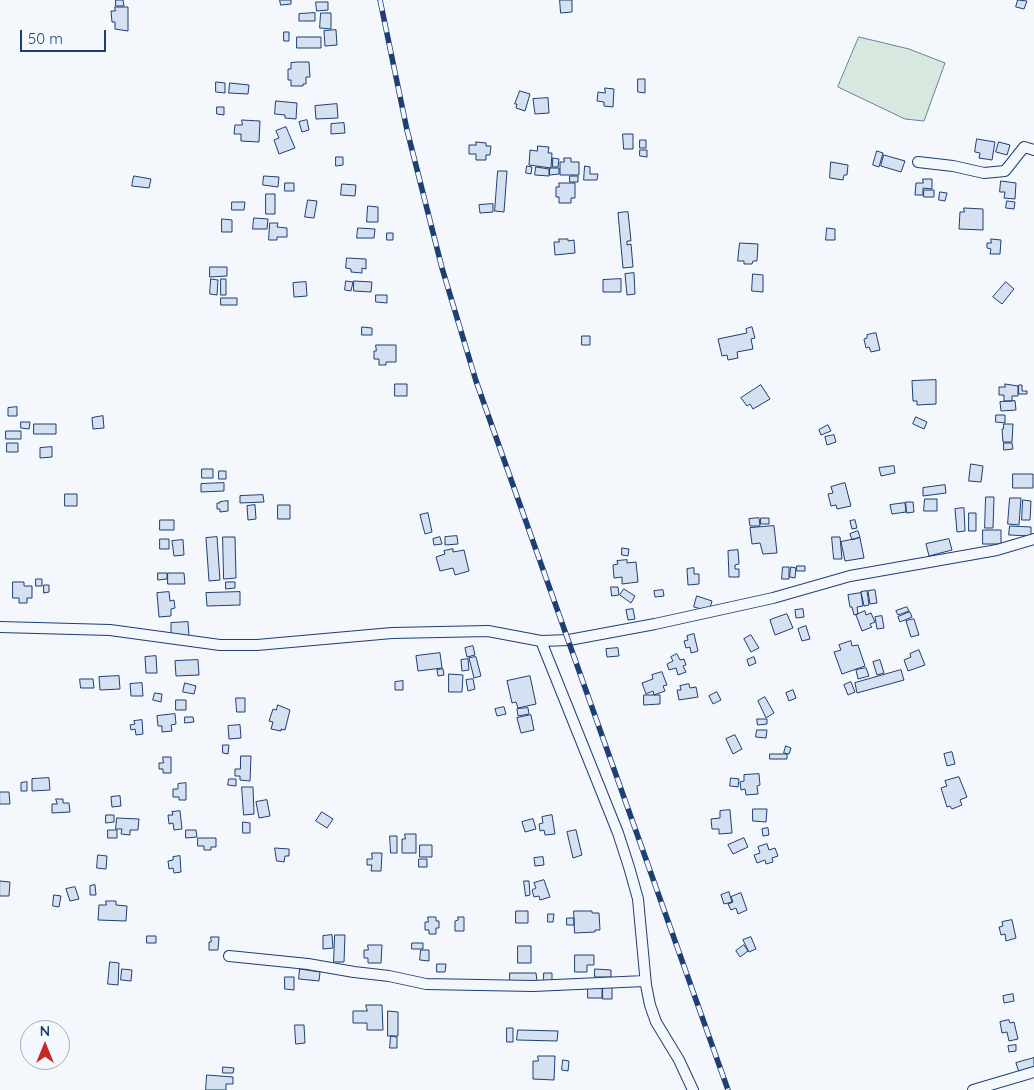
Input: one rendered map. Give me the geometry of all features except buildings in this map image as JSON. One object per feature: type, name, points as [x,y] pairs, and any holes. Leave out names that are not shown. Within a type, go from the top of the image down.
[{"type":"street","points":[[918,162],[954,166],[984,173],[1005,171],[1024,147],[1034,150]]},
{"type":"street","points":[[0,627],[110,630],[220,645],[257,645],[392,633],[488,631],[541,641],[570,640],[655,624],[773,598],[850,576],[997,550],[1034,540]]},
{"type":"street","points":[[541,641],[618,832],[629,867],[638,899],[645,981],[650,1006],[656,1022],[679,1060],[693,1090]]},
{"type":"street","points":[[229,956],[308,964],[389,976],[426,984],[533,986],[645,981]]},
{"type":"street","points":[[973,1090],[1034,1072]]},
{"type":"shaded area","points":[[859,37],[909,49],[945,63],[924,121],[905,119],[838,87]]},
{"type":"railway","points":[[380,0],[407,130],[442,268],[476,381],[728,1090]]}]
